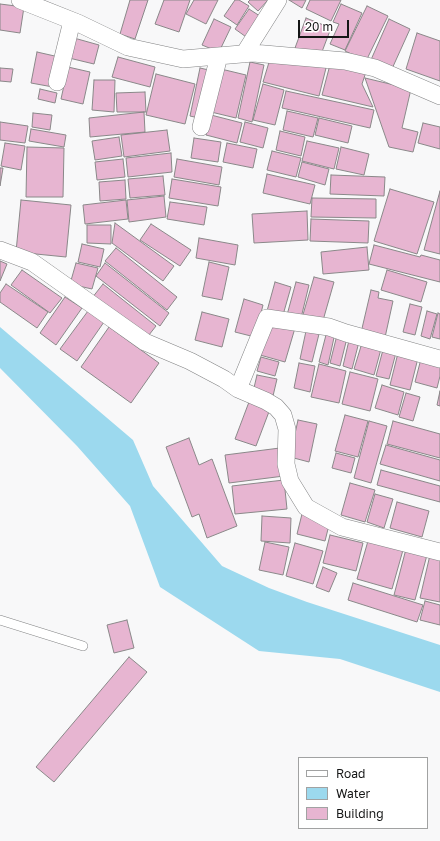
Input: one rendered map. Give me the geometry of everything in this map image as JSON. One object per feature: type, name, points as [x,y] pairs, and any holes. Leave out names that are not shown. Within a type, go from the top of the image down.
[{"type":"street","points":[[20,0],[72,20],[128,47],[183,59],[253,53],[345,61],[374,68],[440,96]]},
{"type":"street","points":[[244,54],[278,0]]},
{"type":"street","points":[[57,82],[72,20]]},
{"type":"street","points":[[201,127],[219,56]]},
{"type":"street","points":[[0,250],[32,262],[145,342],[190,361],[224,379],[238,389],[266,401],[283,415],[287,429],[286,464],[290,481],[306,507],[342,527],[440,552]]},
{"type":"street","points":[[238,389],[267,318],[329,327],[346,334],[440,359]]},
{"type":"lane","points":[[0,620],[83,646]]},
{"type":"water","points":[[0,327],[133,440],[153,486],[222,566],[269,588],[307,602],[440,645],[440,692],[340,659],[259,651],[160,587],[130,506],[77,446],[0,368]]},
{"type":"building","points":[[130,0],[148,0],[135,39],[120,34]]},
{"type":"building","points":[[164,0],[190,0],[179,32],[155,24]]},
{"type":"building","points":[[194,0],[218,0],[206,24],[186,14]]},
{"type":"building","points":[[235,0],[239,0],[249,6],[237,25],[224,16]]},
{"type":"building","points":[[250,0],[268,0],[258,11],[248,2]]},
{"type":"building","points":[[289,0],[306,0],[302,8]]},
{"type":"building","points":[[310,0],[341,0],[331,21],[306,9]]},
{"type":"building","points":[[0,4],[24,7],[20,33],[0,30]]},
{"type":"building","points":[[341,4],[362,13],[345,50],[330,44],[339,24],[333,22]]},
{"type":"building","points":[[367,6],[388,16],[366,61],[345,51]]},
{"type":"building","points":[[249,9],[263,18],[249,39],[235,29]]},
{"type":"building","points":[[306,18],[331,28],[320,57],[295,48]]},
{"type":"building","points":[[214,19],[231,27],[219,52],[202,45]]},
{"type":"building","points":[[389,19],[410,29],[391,71],[370,62]]},
{"type":"building","points":[[417,33],[440,41],[440,81],[406,69]]},
{"type":"building","points":[[74,38],[99,45],[94,64],[69,58]]},
{"type":"building","points":[[37,52],[59,57],[53,87],[31,83]]},
{"type":"building","points":[[118,57],[155,67],[150,87],[112,77]]},
{"type":"building","points":[[270,59],[328,60],[319,96],[263,82]]},
{"type":"building","points":[[331,61],[366,72],[362,84],[373,107],[322,95]]},
{"type":"building","points":[[250,62],[264,65],[252,122],[238,118]]},
{"type":"building","points":[[68,67],[90,72],[83,104],[61,99]]},
{"type":"building","points":[[0,68],[13,69],[11,82],[0,81]]},
{"type":"building","points":[[200,68],[213,71],[203,119],[190,116]]},
{"type":"building","points":[[221,69],[246,75],[236,118],[211,112]]},
{"type":"building","points":[[156,74],[195,84],[185,124],[146,115]]},
{"type":"building","points":[[365,78],[411,89],[402,128],[418,132],[413,152],[389,147]]},
{"type":"building","points":[[94,80],[115,80],[114,112],[92,110]]},
{"type":"building","points":[[263,84],[284,90],[275,125],[253,120]]},
{"type":"building","points":[[40,89],[57,93],[55,103],[38,99]]},
{"type":"building","points":[[286,91],[374,110],[370,128],[282,108]]},
{"type":"building","points":[[145,92],[146,112],[117,112],[116,93]]},
{"type":"building","points":[[287,111],[318,118],[313,137],[283,130]]},
{"type":"building","points":[[144,112],[145,132],[90,137],[89,118]]},
{"type":"building","points":[[33,113],[52,115],[50,130],[32,127]]},
{"type":"building","points":[[211,115],[242,123],[237,143],[206,135]]},
{"type":"building","points":[[319,118],[352,126],[348,143],[315,135]]},
{"type":"building","points":[[0,122],[28,126],[25,143],[0,140]]},
{"type":"building","points":[[245,122],[268,128],[263,148],[240,142]]},
{"type":"building","points":[[423,123],[440,127],[440,149],[418,143]]},
{"type":"building","points":[[31,129],[66,135],[64,147],[29,141]]},
{"type":"building","points":[[167,130],[170,151],[124,157],[121,135]]},
{"type":"building","points":[[280,131],[305,137],[301,156],[276,150]]},
{"type":"building","points":[[119,137],[122,156],[95,160],[92,141]]},
{"type":"building","points":[[194,138],[221,142],[218,162],[191,158]]},
{"type":"building","points":[[307,141],[339,148],[334,169],[302,161]]},
{"type":"building","points":[[5,143],[25,146],[21,170],[1,166]]},
{"type":"building","points":[[227,143],[257,149],[253,168],[223,162]]},
{"type":"building","points":[[27,147],[64,148],[63,197],[26,197]]},
{"type":"building","points":[[341,147],[369,154],[364,175],[336,169]]},
{"type":"building","points":[[272,151],[301,158],[296,177],[267,170]]},
{"type":"building","points":[[171,153],[172,172],[128,177],[126,158]]},
{"type":"building","points":[[123,159],[125,177],[97,180],[95,162]]},
{"type":"building","points":[[177,159],[222,167],[219,185],[174,177]]},
{"type":"building","points":[[302,162],[329,169],[325,185],[298,177]]},
{"type":"building","points":[[0,168],[3,168],[0,186]]},
{"type":"building","points":[[267,174],[315,185],[310,204],[263,193]]},
{"type":"building","points":[[331,175],[385,177],[384,196],[330,194]]},
{"type":"building","points":[[163,176],[165,195],[130,198],[128,179]]},
{"type":"building","points":[[172,179],[221,187],[218,206],[169,198]]},
{"type":"building","points":[[125,180],[126,199],[100,201],[99,182]]},
{"type":"building","points":[[390,189],[434,202],[417,254],[374,241]]},
{"type":"building","points":[[440,191],[440,254],[424,250]]},
{"type":"building","points":[[164,196],[166,217],[129,222],[127,200]]},
{"type":"building","points":[[312,198],[376,199],[376,218],[311,217]]},
{"type":"building","points":[[21,200],[71,205],[66,257],[16,252]]},
{"type":"building","points":[[126,200],[128,219],[85,224],[83,205]]},
{"type":"building","points":[[170,202],[207,207],[204,225],[167,219]]},
{"type":"building","points":[[307,211],[308,240],[254,243],[252,214]]},
{"type":"building","points":[[311,219],[369,221],[368,243],[310,241]]},
{"type":"building","points":[[115,223],[174,266],[163,281],[112,243]]},
{"type":"building","points":[[151,224],[191,250],[180,266],[140,240]]},
{"type":"building","points":[[87,225],[111,225],[111,244],[87,243]]},
{"type":"building","points":[[199,238],[238,245],[235,265],[196,258]]},
{"type":"building","points":[[82,244],[104,249],[100,267],[78,262]]},
{"type":"building","points":[[374,245],[420,257],[421,255],[440,260],[440,282],[369,264]]},
{"type":"building","points":[[367,247],[369,270],[323,274],[321,252]]},
{"type":"building","points":[[116,248],[177,297],[167,310],[105,261]]},
{"type":"building","points":[[0,261],[7,264],[0,281]]},
{"type":"building","points":[[209,262],[229,267],[222,300],[202,296]]},
{"type":"building","points":[[76,263],[98,268],[92,289],[70,284]]},
{"type":"building","points":[[105,263],[169,313],[160,326],[96,276]]},
{"type":"building","points":[[22,270],[62,298],[50,313],[11,285]]},
{"type":"building","points":[[387,270],[427,282],[421,302],[381,290]]},
{"type":"building","points":[[314,277],[334,282],[322,324],[302,318]]},
{"type":"building","points":[[275,282],[291,287],[283,315],[267,311]]},
{"type":"building","points":[[296,282],[309,285],[301,318],[287,315]]},
{"type":"building","points":[[6,284],[48,312],[37,328],[0,302],[0,293]]},
{"type":"building","points":[[103,284],[156,326],[145,340],[92,298]]},
{"type":"building","points":[[371,290],[379,292],[378,298],[393,301],[384,342],[360,337]]},
{"type":"building","points":[[65,297],[82,308],[56,345],[40,333]]},
{"type":"building","points":[[244,299],[263,305],[255,337],[235,332]]},
{"type":"building","points":[[410,304],[422,307],[415,335],[403,332]]},
{"type":"building","points":[[88,311],[104,322],[77,361],[60,349]]},
{"type":"building","points":[[427,311],[437,314],[430,339],[421,336]]},
{"type":"building","points":[[202,312],[229,319],[222,347],[195,340]]},
{"type":"building","points":[[438,313],[440,314],[440,339],[432,337]]},
{"type":"building","points":[[271,320],[295,328],[285,362],[260,355]]},
{"type":"building","points":[[109,327],[159,363],[131,403],[81,367]]},
{"type":"building","points":[[306,331],[319,334],[312,362],[300,359]]},
{"type":"building","points":[[327,331],[335,333],[328,365],[319,362]]},
{"type":"building","points":[[338,331],[348,334],[340,366],[330,363]]},
{"type":"building","points":[[350,336],[360,338],[352,369],[343,366]]},
{"type":"building","points":[[362,343],[381,349],[374,375],[354,369]]},
{"type":"building","points":[[384,346],[397,349],[389,379],[376,376]]},
{"type":"building","points":[[399,349],[419,354],[410,390],[390,385]]},
{"type":"building","points":[[422,355],[440,360],[440,376],[437,388],[415,382]]},
{"type":"building","points":[[261,357],[279,362],[275,376],[257,371]]},
{"type":"building","points":[[299,363],[315,366],[310,392],[294,388]]},
{"type":"building","points":[[319,364],[346,371],[339,403],[311,397]]},
{"type":"building","points":[[350,372],[378,379],[370,411],[342,404]]},
{"type":"building","points":[[257,375],[277,379],[273,396],[253,392]]},
{"type":"building","points":[[382,385],[404,392],[398,415],[375,408]]},
{"type":"building","points":[[440,391],[440,406],[437,405]]},
{"type":"building","points":[[406,393],[420,397],[413,421],[399,417]]},
{"type":"building","points":[[249,402],[270,409],[256,446],[235,439]]},
{"type":"building","points":[[345,415],[368,421],[358,457],[335,451]]},
{"type":"building","points":[[298,420],[317,424],[309,462],[290,457]]},
{"type":"building","points":[[369,421],[387,426],[371,483],[354,478]]},
{"type":"building","points":[[393,421],[440,434],[440,458],[387,444]]},
{"type":"building","points":[[189,438],[199,465],[212,459],[237,526],[207,538],[199,514],[192,517],[166,447]]},
{"type":"building","points":[[386,445],[440,460],[440,481],[380,464]]},
{"type":"building","points":[[280,448],[284,476],[229,483],[225,455]]},
{"type":"building","points":[[336,453],[355,458],[351,473],[332,468]]},
{"type":"building","points":[[381,470],[440,486],[440,502],[377,485]]},
{"type":"building","points":[[284,480],[287,509],[235,514],[232,486]]},
{"type":"building","points":[[350,483],[375,490],[365,522],[341,515]]},
{"type":"building","points":[[375,494],[393,499],[384,528],[367,522]]},
{"type":"building","points":[[397,502],[429,511],[422,537],[390,528]]},
{"type":"building","points":[[302,514],[330,521],[325,541],[297,534]]},
{"type":"building","points":[[262,516],[291,518],[290,543],[261,541]]},
{"type":"building","points":[[330,535],[363,543],[356,571],[323,563]]},
{"type":"building","points":[[368,541],[403,550],[392,589],[357,579]]},
{"type":"building","points":[[265,542],[289,547],[283,575],[259,570]]},
{"type":"building","points":[[295,543],[323,551],[313,584],[286,576]]},
{"type":"building","points":[[406,549],[427,555],[415,600],[394,595]]},
{"type":"building","points":[[430,555],[440,558],[440,602],[420,598]]},
{"type":"building","points":[[323,567],[337,573],[329,592],[316,587]]},
{"type":"building","points":[[353,583],[423,605],[417,622],[348,600]]},
{"type":"building","points":[[425,601],[440,605],[440,625],[420,620]]},
{"type":"building","points":[[127,620],[134,648],[114,653],[107,625]]},
{"type":"building","points":[[129,657],[147,672],[54,782],[36,767]]}]
